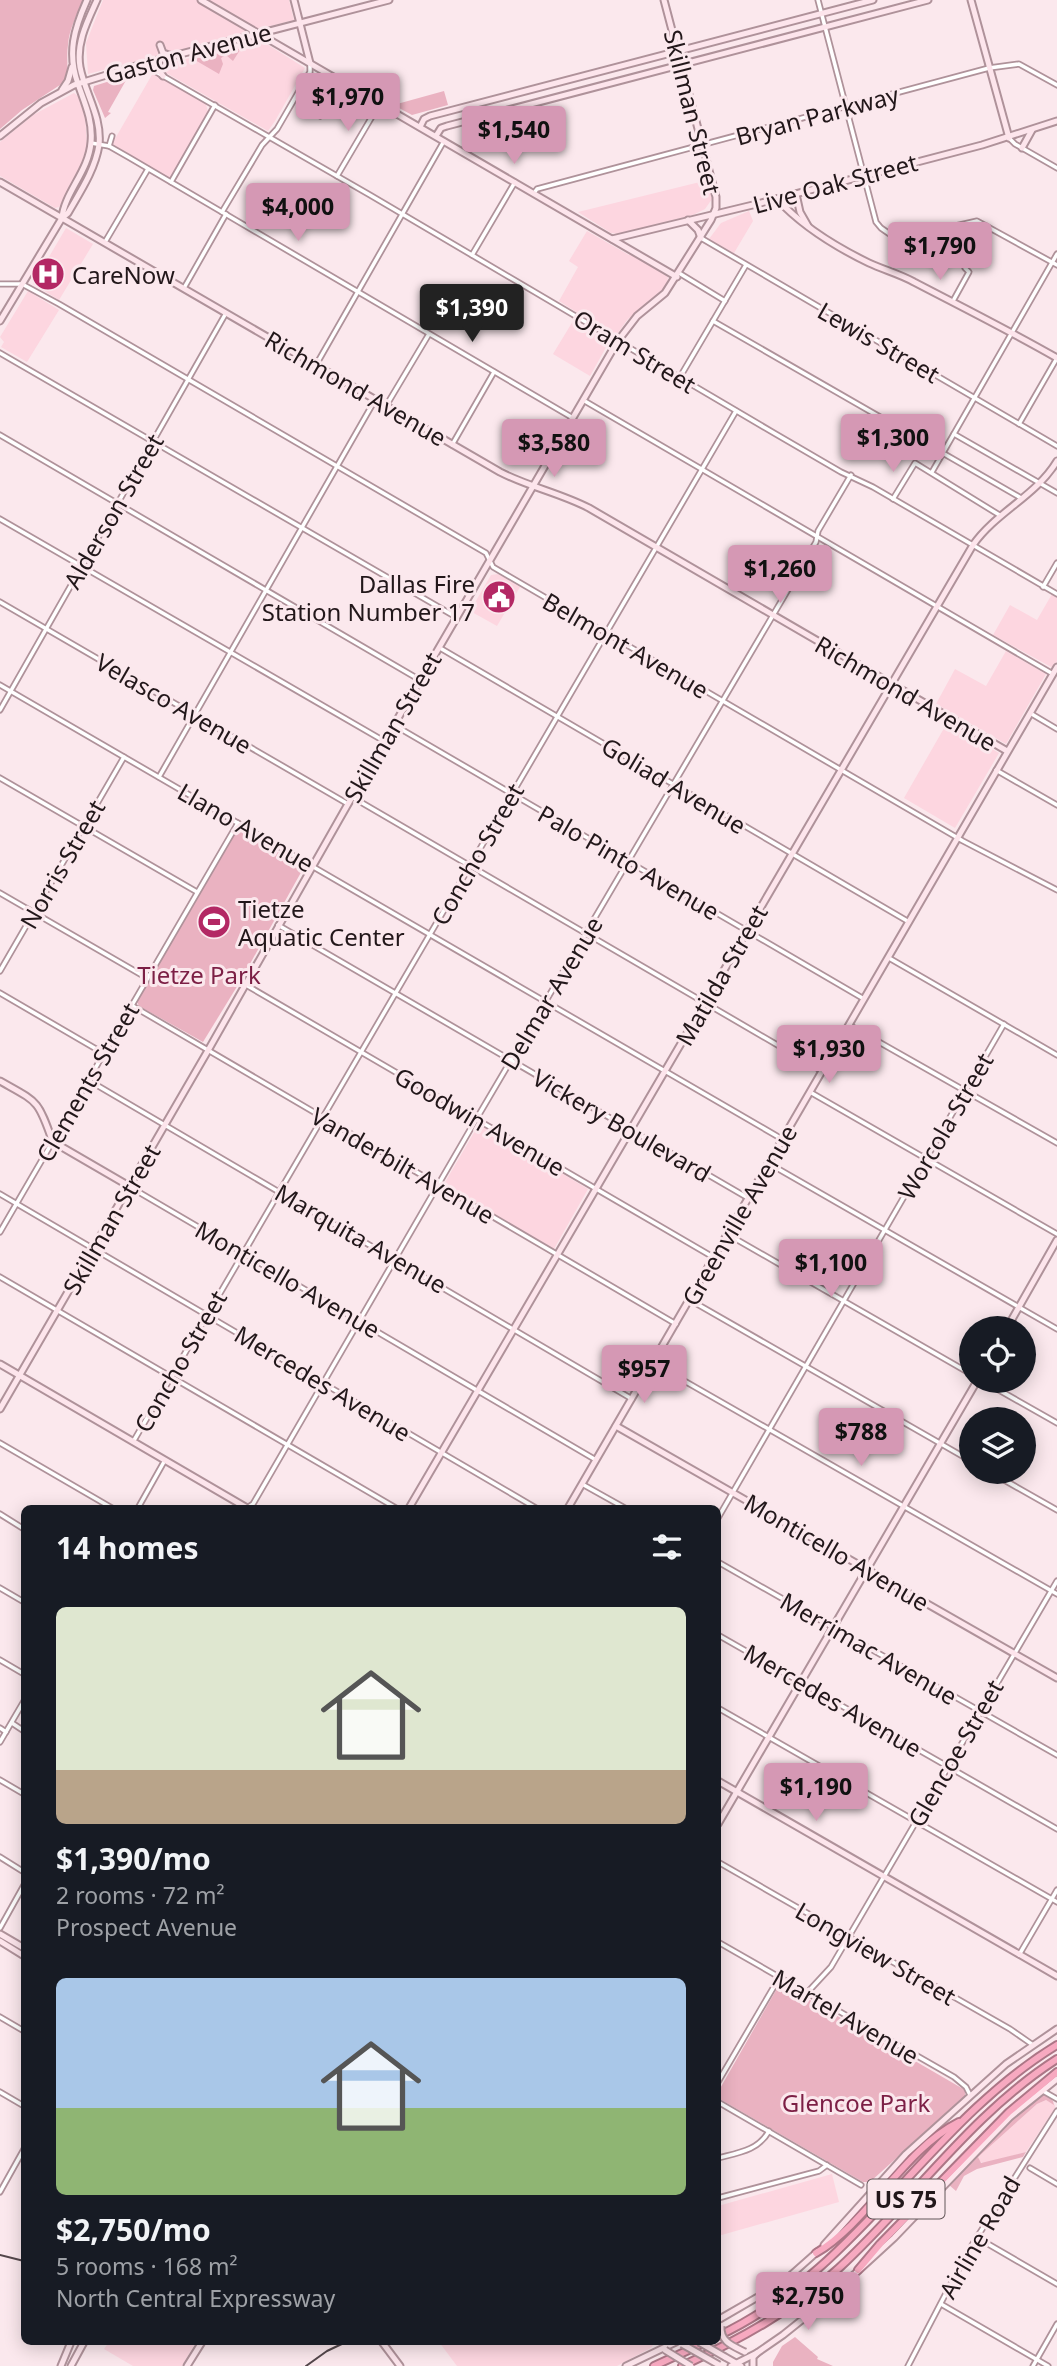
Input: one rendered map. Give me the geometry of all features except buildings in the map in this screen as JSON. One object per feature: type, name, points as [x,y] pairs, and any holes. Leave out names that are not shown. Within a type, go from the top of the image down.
[{"type":"highway","name":"US 75","points":[[721,2334],[773,2305],[819,2270],[964,2120],[1016,2073],[1057,2045]]},
{"type":"highway","name":"US 75","points":[[682,2366],[750,2333],[817,2287],[852,2255],[982,2119],[1019,2086],[1057,2059]]},
{"type":"highway","points":[[858,2270],[1023,2097],[1057,2072]]},
{"type":"highway","points":[[816,2253],[830,2245],[901,2169],[944,2129],[964,2120]]},
{"type":"highway","points":[[654,2366],[700,2345]]},
{"type":"street","points":[[62,218],[62,209],[86,164],[91,143],[91,122],[73,64],[73,38],[87,0]]},
{"type":"street","points":[[0,321],[91,172],[99,144],[98,118],[80,67],[79,50],[97,0]]},
{"type":"street","points":[[201,0],[612,239],[725,301]]},
{"type":"street","points":[[184,288],[262,145],[277,128],[310,72],[294,0]]},
{"type":"street","name":"Gaston Avenue","points":[[0,136],[32,109],[78,84],[142,64],[368,3],[389,0]]},
{"type":"street","name":"Skillman Street","points":[[0,1409],[438,647],[627,325],[659,300],[678,275],[714,214],[716,198],[664,0]]},
{"type":"street","points":[[818,0],[863,176],[876,222],[881,228],[894,237],[903,239],[977,221],[1055,264]]},
{"type":"street","points":[[420,127],[424,119],[430,116],[873,0]]},
{"type":"street","points":[[895,0],[897,8]]},
{"type":"street","points":[[436,136],[441,128],[447,126],[928,0]]},
{"type":"street","points":[[971,0],[1009,138],[1057,168]]},
{"type":"street","points":[[83,9],[91,13]]},
{"type":"street","points":[[749,32],[753,46]]},
{"type":"street","points":[[160,45],[163,52],[172,56]]},
{"type":"street","points":[[160,60],[158,68],[163,76]]},
{"type":"street","points":[[60,92],[68,81],[73,64]]},
{"type":"street","name":"Oram Street","points":[[142,64],[270,136],[841,472],[851,475],[1057,594]]},
{"type":"street","name":"Bryan Parkway","points":[[534,193],[537,189],[989,68],[1019,64],[1057,85]]},
{"type":"street","points":[[320,116],[341,80]]},
{"type":"street","points":[[549,85],[552,97]]},
{"type":"street","points":[[337,176],[380,103]]},
{"type":"street","points":[[171,182],[215,105]]},
{"type":"street","name":"Live Oak Street","points":[[612,239],[1009,138],[1057,121]]},
{"type":"street","points":[[1023,148],[1032,130]]},
{"type":"street","points":[[109,146],[112,136]]},
{"type":"street","points":[[316,365],[444,141]]},
{"type":"street","points":[[91,143],[109,146],[573,418]]},
{"type":"street","points":[[105,243],[148,169]]},
{"type":"street","name":"Richmond Avenue","points":[[0,182],[507,476],[578,502],[1007,751]]},
{"type":"street","points":[[472,255],[515,182]]},
{"type":"street","points":[[796,194],[802,218],[810,229]]},
{"type":"street","points":[[776,199],[798,221],[869,263],[914,282],[1057,358],[1019,424]]},
{"type":"street","points":[[688,220],[698,230],[701,238]]},
{"type":"street","points":[[630,249],[628,242],[635,234]]},
{"type":"street","name":"Lewis Street","points":[[701,238],[1057,446]]},
{"type":"street","points":[[932,472],[1055,264],[1057,254]]},
{"type":"street","points":[[679,378],[746,265]]},
{"type":"street","points":[[951,303],[969,272],[965,268]]},
{"type":"street","points":[[0,284],[22,284]]},
{"type":"street","name":"Belmont Avenue","points":[[22,284],[486,553],[493,567],[958,838],[1057,890]]},
{"type":"street","name":"Alderson Street","points":[[0,710],[226,313]]},
{"type":"street","points":[[713,321],[1022,499]]},
{"type":"street","points":[[386,406],[429,334]]},
{"type":"street","points":[[0,353],[456,617]]},
{"type":"street","points":[[452,444],[494,372]]},
{"type":"street","points":[[159,777],[375,400]]},
{"type":"street","points":[[583,400],[1053,674]]},
{"type":"street","name":"Concho Street","points":[[133,1442],[736,411]]},
{"type":"street","points":[[954,434],[1057,493]]},
{"type":"street","points":[[0,435],[420,680]]},
{"type":"street","name":"Matilda Street","points":[[411,1505],[973,545],[985,529],[1040,484],[1057,461]]},
{"type":"street","points":[[893,499],[915,463],[1001,516]]},
{"type":"street","name":"Delmar Avenue","points":[[252,1505],[773,616],[851,475]]},
{"type":"street","points":[[0,519],[384,741]]},
{"type":"street","points":[[1044,586],[1057,563]]},
{"type":"street","name":"Velasco Avenue","points":[[0,602],[348,804]]},
{"type":"street","name":"Goliad Avenue","points":[[438,647],[909,922]]},
{"type":"street","name":"Greenville Avenue","points":[[570,1505],[1057,667]]},
{"type":"street","name":"Llano Avenue","points":[[0,685],[782,1139]]},
{"type":"street","points":[[1030,713],[1057,729]]},
{"type":"street","name":"Palo Pinto Avenue","points":[[394,724],[864,999]]},
{"type":"street","name":"Norris Street","points":[[0,971],[124,757]]},
{"type":"street","name":"Richmond Avenue","points":[[996,770],[1057,805]]},
{"type":"street","points":[[0,778],[197,892]]},
{"type":"street","points":[[352,797],[822,1071]]},
{"type":"street","name":"Clements Street","points":[[0,1232],[238,823]]},
{"type":"street","points":[[0,893],[147,978]]},
{"type":"street","name":"Vickery Boulevard","points":[[278,925],[748,1198]]},
{"type":"street","points":[[887,958],[1057,1055]]},
{"type":"street","name":"Goodwin Avenue","points":[[246,985],[714,1258]]},
{"type":"street","points":[[0,993],[103,1053]]},
{"type":"street","name":"Vanderbilt Avenue","points":[[131,1005],[676,1324]]},
{"type":"street","name":"Worcola Street","points":[[721,1513],[1004,1024]]},
{"type":"street","points":[[849,1025],[1057,1143]]},
{"type":"street","name":"Marquita Avenue","points":[[88,1080],[632,1399]]},
{"type":"street","points":[[0,1081],[33,1100],[41,1109],[52,1140]]},
{"type":"street","points":[[809,1092],[1057,1234]]},
{"type":"street","name":"Monticello Avenue","points":[[52,1140],[596,1460]]},
{"type":"street","points":[[768,1163],[1057,1329]]},
{"type":"street","name":"Mercedes Avenue","points":[[0,1194],[531,1505]]},
{"type":"street","points":[[727,1234],[959,1367]]},
{"type":"street","points":[[1013,1316],[1057,1240]]},
{"type":"street","points":[[0,1277],[391,1505]]},
{"type":"street","points":[[690,1300],[959,1454]]},
{"type":"street","points":[[653,1363],[1057,1594]]},
{"type":"street","points":[[0,1364],[242,1505]]},
{"type":"street","points":[[721,1819],[970,1393]]},
{"type":"street","points":[[1004,1393],[1057,1423]]},
{"type":"street","name":"Monticello Avenue","points":[[616,1426],[1057,1678]]},
{"type":"street","points":[[0,1443],[107,1505]]},
{"type":"street","name":"Concho Street","points":[[140,1505],[165,1460]]},
{"type":"street","points":[[582,1484],[620,1505]]},
{"type":"street","points":[[1011,1484],[1057,1510]]},
{"type":"street","points":[[0,1514],[21,1527]]},
{"type":"street","name":"Merrimac Avenue","points":[[721,1564],[1057,1755]]},
{"type":"street","name":"Glencoe Street","points":[[806,1994],[827,1973],[849,1937],[1057,1581]]},
{"type":"street","points":[[0,1588],[21,1600]]},
{"type":"street","name":"Mercedes Avenue","points":[[721,1637],[1057,1829]]},
{"type":"street","points":[[0,1660],[21,1672]]},
{"type":"street","points":[[0,1742],[21,1706]]},
{"type":"street","points":[[721,1710],[1057,1902]]},
{"type":"street","points":[[12,1723],[21,1729]]},
{"type":"street","points":[[0,1728],[6,1732]]},
{"type":"street","points":[[0,1780],[21,1792]]},
{"type":"street","points":[[721,1783],[1057,1976]]},
{"type":"street","points":[[0,1857],[21,1870]]},
{"type":"street","name":"Longview Street","points":[[721,1864],[1033,2045]]},
{"type":"street","points":[[0,1927],[21,1890]]},
{"type":"street","points":[[1019,1955],[1057,1890]]},
{"type":"street","points":[[0,1934],[21,1946]]},
{"type":"street","points":[[0,1941],[21,1954]]},
{"type":"street","name":"Martel Avenue","points":[[721,1944],[954,2077],[966,2087],[970,2095]]},
{"type":"street","points":[[721,2077],[779,1978]]},
{"type":"street","points":[[0,2017],[21,2029]]},
{"type":"street","points":[[721,2321],[782,2283],[816,2253],[906,2154],[1006,2064],[1057,2029]]},
{"type":"street","points":[[704,2345],[736,2365],[757,2353],[823,2304],[876,2256],[987,2140],[1041,2090],[1057,2079]]},
{"type":"street","points":[[1050,2083],[1052,2095]]},
{"type":"street","points":[[1041,2090],[1057,2099]]},
{"type":"street","points":[[1,2093],[21,2104]]},
{"type":"street","points":[[721,2104],[861,2185]]},
{"type":"street","name":"Airline Road","points":[[908,2366],[976,2237],[1057,2112]]},
{"type":"street","points":[[721,2157],[751,2149],[763,2141],[769,2132]]},
{"type":"street","points":[[0,2192],[21,2154]]},
{"type":"street","points":[[721,2197],[819,2171],[827,2165]]},
{"type":"street","points":[[1030,2168],[1057,2184]]},
{"type":"street","points":[[976,2237],[1057,2284]]},
{"type":"street","points":[[941,2304],[1048,2366]]},
{"type":"street","points":[[1033,2366],[1057,2324]]},
{"type":"street","points":[[721,2331],[723,2339],[745,2353],[757,2353]]},
{"type":"street","points":[[61,2366],[70,2345]]},
{"type":"street","points":[[71,2366],[82,2345]]},
{"type":"street","points":[[187,2366],[200,2345]]},
{"type":"street","points":[[384,2345],[400,2366]]},
{"type":"street","points":[[649,2354],[656,2345]]},
{"type":"street","points":[[626,2366],[672,2345]]},
{"type":"street","points":[[683,2345],[720,2365]]},
{"type":"street","points":[[662,2350],[691,2366]]},
{"type":"street","points":[[753,2366],[753,2357],[757,2353]]},
{"type":"shaded area","points":[[103,0],[289,0],[294,20],[88,74],[86,43]]},
{"type":"shaded area","points":[[262,41],[305,68],[268,131],[161,70],[163,66],[177,61]]},
{"type":"shaded area","points":[[153,73],[206,104],[208,112],[170,178],[112,144]]},
{"type":"shaded area","points":[[74,93],[79,97],[85,113],[87,145],[80,172],[59,207],[55,208],[0,176],[0,142],[33,115]]},
{"type":"shaded area","points":[[708,180],[712,199],[705,209],[693,215],[618,234],[611,233],[578,212]]},
{"type":"shaded area","points":[[749,211],[753,221],[734,253],[709,239],[721,223]]},
{"type":"shaded area","points":[[66,228],[93,244],[59,300],[33,284]]},
{"type":"shaded area","points":[[587,231],[629,255],[631,253],[668,277],[667,285],[659,295],[628,319],[617,334],[609,333],[559,301],[578,267],[569,261]]},
{"type":"shaded area","points":[[28,291],[59,310],[27,362],[1,347],[4,342],[0,337]]},
{"type":"shaded area","points":[[573,321],[609,342],[590,376],[553,354]]},
{"type":"shaded area","points":[[498,574],[520,587],[497,626],[470,611],[491,575]]},
{"type":"shaded area","points":[[1052,594],[1057,597],[1057,661],[1053,668],[993,635],[1010,605],[1037,620]]},
{"type":"shaded area","points":[[1006,651],[1046,674],[1006,744],[936,704],[955,669],[986,686]]},
{"type":"shaded area","points":[[947,723],[999,753],[955,828],[904,798]]},
{"type":"shaded area","points":[[479,1124],[588,1189],[554,1249],[444,1184]]},
{"type":"shaded area","points":[[1046,2100],[1055,2105],[1055,2108],[1026,2152],[986,2163],[979,2162],[978,2157],[997,2139],[1037,2104]]},
{"type":"shaded area","points":[[832,2174],[839,2202],[721,2235],[721,2205]]},
{"type":"shaded area","points":[[107,2345],[194,2345],[182,2366],[133,2366],[104,2349]]},
{"type":"shaded area","points":[[441,2345],[653,2345],[617,2366],[457,2366]]},
{"type":"green space","points":[[0,0],[83,0],[69,39],[66,81],[22,110],[0,129]]},
{"type":"green space","points":[[235,47],[240,50],[233,61],[226,55],[221,58],[223,64],[219,74],[195,60],[190,62],[192,58]]},
{"type":"green space","points":[[129,75],[108,112],[111,113],[105,118],[93,90],[94,86]]},
{"type":"green space","points":[[444,91],[448,105],[412,115],[388,102],[393,100],[397,104]]},
{"type":"green space","name":"Tietze Park","points":[[237,830],[304,867],[203,1042],[139,1006],[137,1002]]},
{"type":"green space","name":"Glencoe Park","points":[[779,1985],[784,1985],[965,2090],[965,2096],[870,2182],[863,2182],[721,2100],[721,2087]]},
{"type":"green space","points":[[1046,2094],[1054,2105],[1046,2100],[1037,2104],[978,2157],[981,2163],[1026,2152],[1023,2157],[977,2169],[964,2176],[956,2191],[949,2185],[1011,2121]]},
{"type":"green space","points":[[795,2337],[818,2357],[817,2359],[833,2366],[773,2366],[782,2346]]},
{"type":"tram line","points":[[0,2255],[21,2260]]},
{"type":"tram line","points":[[306,2366],[340,2345]]},
{"type":"place","name":"CareNow","points":[[48,274]]},
{"type":"place","name":"Dallas Fire Station Number 17","points":[[499,597]]},
{"type":"place","name":"Tietze Aquatic Center","points":[[214,922]]}]
